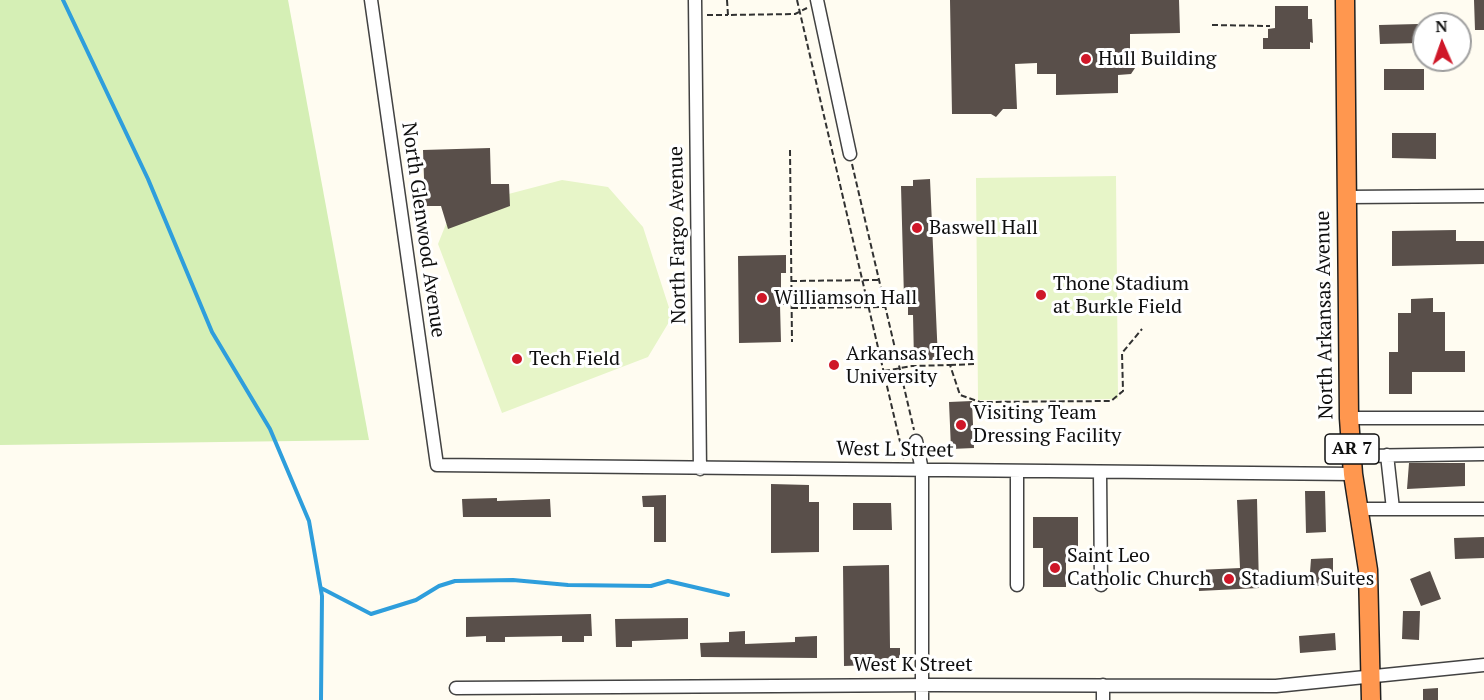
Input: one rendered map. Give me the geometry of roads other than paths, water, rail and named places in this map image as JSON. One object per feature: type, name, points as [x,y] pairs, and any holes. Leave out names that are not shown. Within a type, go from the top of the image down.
[{"type":"highway","name":"North Arkansas Avenue","points":[[1345,0],[1345,197],[1349,418],[1352,465],[1368,570],[1371,700]]},
{"type":"street","name":"North Glenwood Avenue","points":[[371,0],[437,465]]},
{"type":"street","name":"North Fargo Avenue","points":[[695,0],[700,469]]},
{"type":"street","points":[[817,2],[850,154]]},
{"type":"street","points":[[1345,197],[1484,196]]},
{"type":"street","points":[[1349,418],[1484,418]]},
{"type":"street","points":[[916,441],[922,470],[922,700]]},
{"type":"street","name":"West L Street","points":[[437,465],[1100,472],[1352,465],[1387,455],[1484,454]]},
{"type":"street","points":[[1387,455],[1393,509]]},
{"type":"street","points":[[1017,471],[1017,585]]},
{"type":"street","points":[[1100,472],[1101,585]]},
{"type":"street","points":[[1358,509],[1484,508]]},
{"type":"street","name":"West K Street","points":[[456,688],[922,685],[1276,686],[1484,665]]},
{"type":"street","points":[[1103,685],[1103,700]]},
{"type":"waterway","points":[[63,0],[148,179],[212,332],[270,429],[309,521],[322,596],[321,700]]},
{"type":"waterway","points":[[321,588],[371,614],[416,600],[439,586],[455,581],[513,580],[568,585],[651,586],[668,581],[728,595]]},
{"type":"place","name":"Hull Building","points":[[1086,59]]},
{"type":"place","name":"Baswell Hall","points":[[917,228]]},
{"type":"place","name":"Thone Stadium at Burkle Field","points":[[1041,295]]},
{"type":"place","name":"Williamson Hall","points":[[762,298]]},
{"type":"place","name":"Tech Field","points":[[517,359]]},
{"type":"place","name":"Arkansas Tech University","points":[[834,365]]},
{"type":"place","name":"Visiting Team Dressing Facility","points":[[961,425]]},
{"type":"place","name":"Saint Leo Catholic Church","points":[[1055,568]]},
{"type":"place","name":"Stadium Suites","points":[[1229,579]]}]
